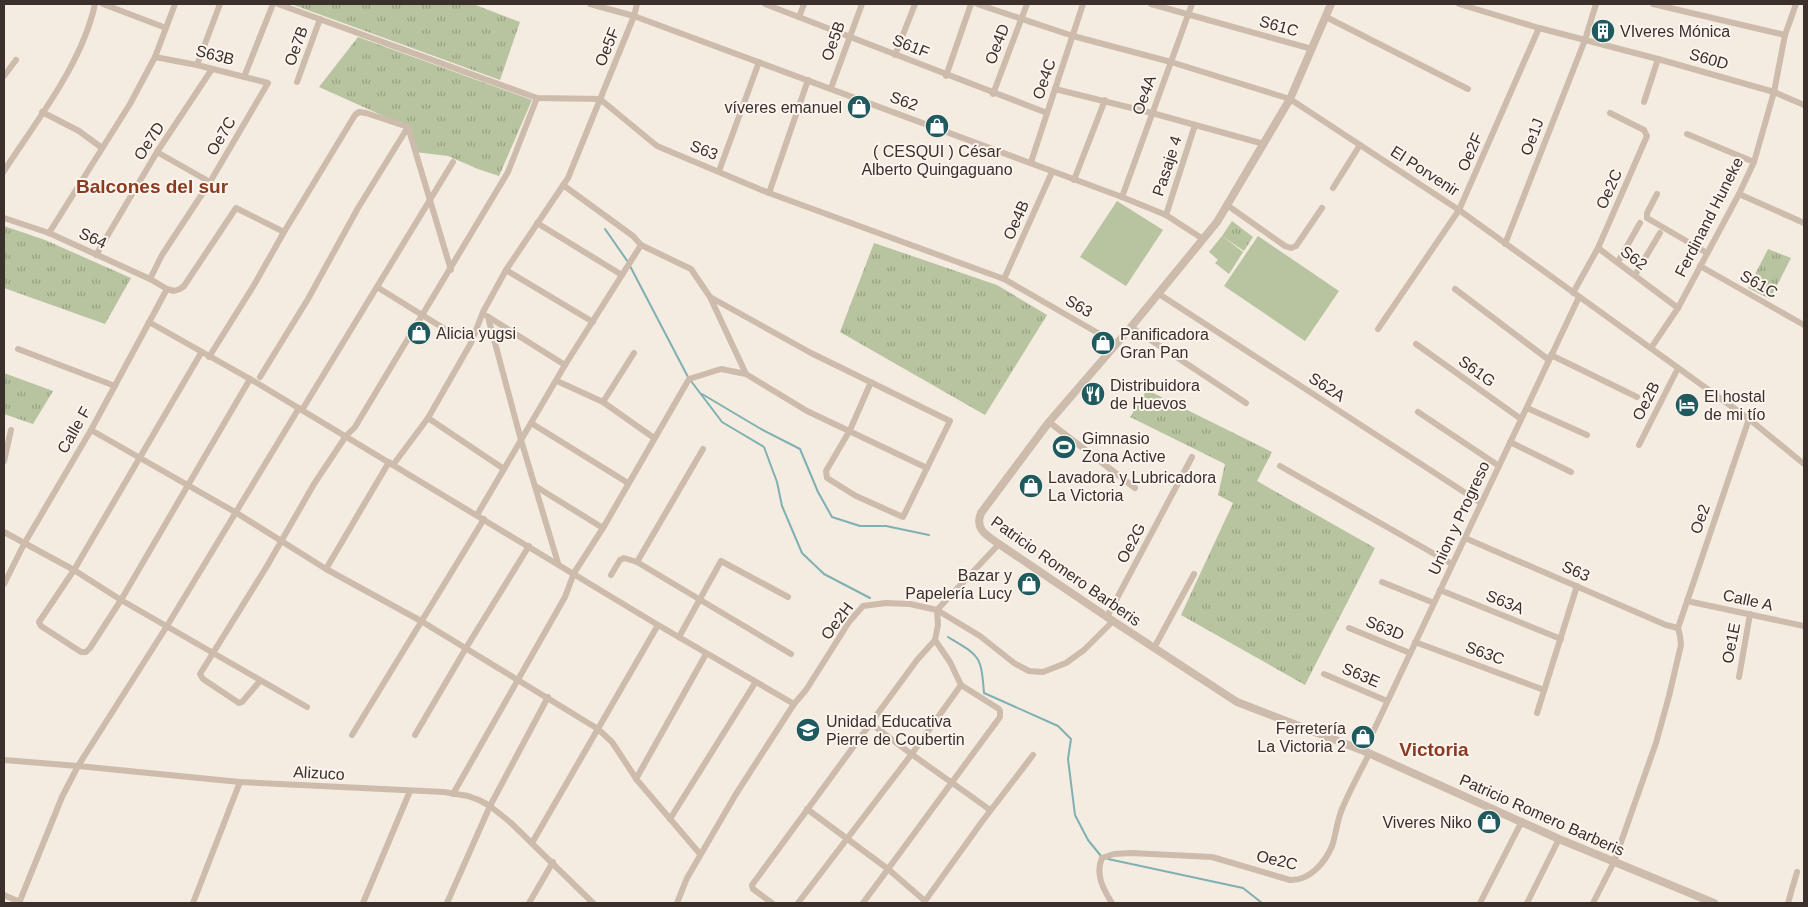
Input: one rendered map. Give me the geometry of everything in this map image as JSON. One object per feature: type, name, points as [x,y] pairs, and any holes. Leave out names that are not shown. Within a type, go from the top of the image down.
[{"type":"street","points":[[4,171],[66,76],[91,21],[95,4]]},
{"type":"street","points":[[103,4],[166,28]]},
{"type":"street","points":[[49,233],[130,104],[155,56],[176,4]]},
{"type":"street","points":[[198,65],[220,4]]},
{"type":"street","points":[[244,76],[273,4]]},
{"type":"street","points":[[278,4],[537,98],[600,99]]},
{"type":"street","name":"S62","points":[[590,4],[634,16],[1031,162],[1052,172],[1122,196],[1166,216],[1203,239]]},
{"type":"street","name":"Oe5F","points":[[326,569],[391,464],[428,418],[471,343],[506,270],[568,178],[634,16],[637,4]]},
{"type":"street","name":"S61F","points":[[765,4],[1047,114]]},
{"type":"street","points":[[799,17],[804,4]]},
{"type":"street","name":"Oe5B","points":[[830,88],[862,4]]},
{"type":"street","points":[[895,54],[914,4]]},
{"type":"street","points":[[946,76],[971,4]]},
{"type":"street","name":"El Porvenir","points":[[978,4],[1073,36],[1171,62],[1290,99],[1459,210],[1748,419],[1804,464]]},
{"type":"street","name":"Oe4D","points":[[993,94],[1027,4]]},
{"type":"street","name":"Oe4C","points":[[1031,162],[1083,4]]},
{"type":"street","name":"S61C","points":[[1151,4],[1312,49]]},
{"type":"street","name":"Oe4A","points":[[1122,196],[1192,4]]},
{"type":"street","name":"Patricio Romero Barberis","points":[[1331,4],[1290,99],[1216,222],[1159,294],[1049,422],[979,517],[978,522],[981,531],[1110,619],[1237,702],[1366,752],[1614,862],[1704,901],[1714,903]]},
{"type":"street","name":"S60D","points":[[1459,4],[1539,28],[1774,92],[1804,105]]},
{"type":"street","name":"Oe1J","points":[[1505,244],[1585,40],[1596,4]]},
{"type":"street","points":[[1653,4],[1785,36]]},
{"type":"street","name":"Ferdinand Huneke","points":[[1650,348],[1678,308],[1754,162],[1774,92],[1785,36],[1796,4]]},
{"type":"street","points":[[1326,17],[1468,89]]},
{"type":"street","name":"Oe7B","points":[[298,82],[320,19]]},
{"type":"street","name":"Oe2F","points":[[1378,329],[1459,210],[1539,28]]},
{"type":"street","name":"S63B","points":[[155,56],[268,83]]},
{"type":"street","points":[[1644,102],[1658,59]]},
{"type":"street","points":[[4,76],[16,60]]},
{"type":"street","points":[[719,171],[759,62]]},
{"type":"street","name":"Oe7D","points":[[96,255],[157,152],[212,69]]},
{"type":"street","points":[[769,193],[808,80]]},
{"type":"street","name":"Oe7C","points":[[150,279],[162,255],[210,182],[268,83]]},
{"type":"street","points":[[1056,89],[1105,100],[1264,144]]},
{"type":"street","points":[[260,681],[242,702],[237,702],[200,677],[200,674],[314,484],[346,436],[356,427],[508,172],[537,98]]},
{"type":"street","name":"S63","points":[[600,99],[658,146],[769,193],[1004,279],[1117,344]]},
{"type":"street","points":[[1074,180],[1105,100]]},
{"type":"street","points":[[42,112],[79,131],[102,148]]},
{"type":"street","points":[[209,357],[254,285],[354,115],[359,112],[366,113],[408,127]]},
{"type":"street","name":"Oe2C","points":[[1576,295],[1647,136],[1644,130],[1610,112]]},
{"type":"street","name":"Pasaje 4","points":[[1166,216],[1195,125]]},
{"type":"street","points":[[408,127],[450,270]]},
{"type":"street","points":[[260,377],[308,300],[358,208],[408,127]]},
{"type":"street","points":[[1687,134],[1754,162]]},
{"type":"street","points":[[1333,188],[1360,145]]},
{"type":"street","points":[[157,152],[210,182]]},
{"type":"street","points":[[4,895],[20,902],[62,797],[78,766],[167,626],[235,512],[377,287],[453,162]]},
{"type":"street","name":"Oe4B","points":[[1004,279],[1052,172]]},
{"type":"street","points":[[563,185],[633,236],[641,245],[691,269],[710,297],[746,374]]},
{"type":"street","points":[[1657,194],[1647,213],[1647,218],[1707,253]]},
{"type":"street","points":[[1739,194],[1804,222]]},
{"type":"street","points":[[1227,205],[1285,246],[1291,248],[1296,246],[1322,208]]},
{"type":"street","points":[[167,289],[180,290],[184,286],[236,208],[284,232]]},
{"type":"street","name":"S64","points":[[4,218],[49,233],[150,279],[167,289]]},
{"type":"street","points":[[537,223],[622,275]]},
{"type":"street","points":[[1618,262],[1640,223]]},
{"type":"street","points":[[1635,275],[1660,233]]},
{"type":"street","points":[[477,515],[565,365],[641,245]]},
{"type":"street","name":"S62","points":[[1598,248],[1678,308]]},
{"type":"street","name":"S61C","points":[[1700,266],[1804,325]]},
{"type":"street","points":[[506,270],[593,322]]},
{"type":"street","points":[[377,287],[456,336]]},
{"type":"street","name":"Calle F","points":[[4,584],[24,544],[91,430],[167,289]]},
{"type":"street","points":[[1455,289],[1550,357],[1637,396]]},
{"type":"street","name":"S62A","points":[[1159,294],[1481,503]]},
{"type":"street","name":"Union y Progreso","points":[[1366,752],[1387,701],[1550,357],[1576,295]]},
{"type":"street","points":[[710,297],[810,353],[871,382],[950,421],[903,517],[856,496],[827,478],[826,471],[850,430],[871,382]]},
{"type":"street","points":[[485,315],[565,365]]},
{"type":"street","points":[[485,315],[558,563]]},
{"type":"street","points":[[149,322],[301,409],[706,654],[794,704]]},
{"type":"street","points":[[1131,327],[1246,402]]},
{"type":"street","name":"S61G","points":[[1416,344],[1521,419]]},
{"type":"street","points":[[18,349],[115,386]]},
{"type":"street","points":[[201,353],[74,570],[40,622],[41,626],[81,652],[86,652],[90,648],[121,600],[250,379]]},
{"type":"street","points":[[603,402],[634,353]]},
{"type":"street","name":"Oe2B","points":[[1639,445],[1678,368]]},
{"type":"street","points":[[453,794],[565,597],[574,573],[603,528],[689,379],[721,369],[746,374],[807,411],[927,468]]},
{"type":"street","points":[[557,381],[603,402],[654,438]]},
{"type":"street","points":[[1526,408],[1587,435]]},
{"type":"street","points":[[1418,412],[1499,466]]},
{"type":"street","points":[[428,418],[504,470]]},
{"type":"street","name":"Oe2","points":[[1593,903],[1614,862],[1656,743],[1680,645],[1678,628],[1748,419]]},
{"type":"street","points":[[1049,422],[1135,488]]},
{"type":"street","points":[[531,423],[628,483]]},
{"type":"street","points":[[4,461],[11,430]]},
{"type":"street","points":[[91,430],[235,512],[326,569],[421,621],[598,729],[612,742],[636,779],[700,854]]},
{"type":"street","points":[[1510,442],[1571,472]]},
{"type":"street","points":[[637,562],[703,449]]},
{"type":"street","name":"Oe2G","points":[[1110,619],[1192,457]]},
{"type":"street","points":[[1280,466],[1452,564]]},
{"type":"street","points":[[535,486],[603,528]]},
{"type":"street","points":[[352,735],[484,519]]},
{"type":"street","points":[[4,532],[74,570],[121,600],[307,707]]},
{"type":"street","name":"S63","points":[[1465,538],[1666,626],[1678,628]]},
{"type":"street","points":[[772,903],[753,889],[752,885],[872,724],[917,660],[935,640],[938,625],[937,610],[999,544]]},
{"type":"street","points":[[415,736],[528,546]]},
{"type":"street","points":[[611,575],[620,560],[624,558],[637,562],[791,654]]},
{"type":"street","points":[[679,637],[721,561],[788,597]]},
{"type":"street","points":[[1154,648],[1194,574]]},
{"type":"street","points":[[1382,582],[1434,603]]},
{"type":"street","points":[[1537,713],[1577,586]]},
{"type":"street","name":"S63A","points":[[1440,590],[1561,639]]},
{"type":"street","name":"Calle A","points":[[1687,601],[1804,626]]},
{"type":"street","name":"Oe2H","points":[[677,903],[680,893],[700,854],[794,704],[806,690],[849,622],[863,606],[886,603],[910,604],[937,610],[980,636],[1029,671],[1044,672],[1066,663],[1084,650],[1110,619]]},
{"type":"street","name":"Oe1E","points":[[1739,677],[1750,614]]},
{"type":"street","points":[[532,843],[658,625]]},
{"type":"street","name":"S63D","points":[[1349,628],[1410,653]]},
{"type":"street","points":[[863,903],[1001,714],[999,709],[961,685],[950,662],[935,640]]},
{"type":"street","name":"S63C","points":[[1415,642],[1544,690]]},
{"type":"street","points":[[636,779],[706,654]]},
{"type":"street","name":"S63E","points":[[1324,674],[1387,701]]},
{"type":"street","points":[[670,819],[755,682]]},
{"type":"street","points":[[798,903],[961,685]]},
{"type":"street","points":[[447,903],[490,806],[548,697]]},
{"type":"street","points":[[872,724],[910,755],[952,782],[990,810]]},
{"type":"street","name":"Oe2C","points":[[1112,903],[1104,891],[1098,870],[1102,858],[1114,854],[1131,853],[1212,857],[1290,880],[1298,881],[1305,878],[1319,865],[1331,847],[1341,811],[1366,752]]},
{"type":"street","points":[[807,809],[888,869],[924,902],[990,810],[1033,755]]},
{"type":"street","name":"Alizuco","points":[[4,760],[240,782],[453,794],[479,800],[490,806],[532,843],[593,903]]},
{"type":"street","points":[[193,903],[240,782]]},
{"type":"street","points":[[363,903],[410,791]]},
{"type":"street","points":[[1480,903],[1522,821]]},
{"type":"street","points":[[1527,903],[1559,838]]},
{"type":"street","points":[[529,903],[552,862]]},
{"type":"street","points":[[1788,903],[1796,872]]},
{"type":"green space","points":[[291,4],[473,4],[520,22],[500,80]]},
{"type":"green space","points":[[358,37],[532,100],[499,176],[448,156],[415,152],[408,127],[319,87]]},
{"type":"green space","points":[[1117,201],[1163,230],[1126,286],[1080,257]]},
{"type":"green space","points":[[1232,221],[1253,237],[1244,251],[1222,236]]},
{"type":"green space","points":[[4,226],[45,240],[131,278],[105,324],[4,288]]},
{"type":"green space","points":[[1222,236],[1243,252],[1229,274],[1215,263],[1218,260],[1209,252]]},
{"type":"green space","points":[[1258,236],[1339,291],[1305,341],[1224,286]]},
{"type":"green space","points":[[874,243],[997,285],[1047,315],[985,415],[840,332]]},
{"type":"green space","points":[[1768,249],[1791,258],[1770,299],[1748,288]]},
{"type":"green space","points":[[4,373],[53,391],[33,424],[4,414]]},
{"type":"green space","points":[[1147,390],[1272,452],[1257,481],[1375,548],[1305,685],[1181,615],[1233,503],[1218,495],[1225,464],[1130,417]]},
{"type":"waterway","points":[[605,229],[628,262]]},
{"type":"waterway","points":[[630,266],[688,377]]},
{"type":"waterway","points":[[691,381],[722,422],[764,447],[777,482],[782,506],[802,553],[824,574],[870,598]]},
{"type":"waterway","points":[[702,394],[761,429],[800,449],[818,492],[832,517],[860,526],[886,526],[929,535]]},
{"type":"waterway","points":[[948,637],[967,648],[977,658],[982,671],[984,693],[1058,726],[1071,739],[1068,759],[1075,815],[1088,840],[1101,856]]},
{"type":"waterway","points":[[1108,859],[1243,888],[1262,903]]},
{"type":"place","name":"VIveres Mónica","points":[[1603,31]]},
{"type":"place","name":"víveres emanuel","points":[[859,107]]},
{"type":"place","name":"( CESQUI ) César Alberto Quingaguano","points":[[937,126]]},
{"type":"place","name":"Alicia yugsi","points":[[419,333]]},
{"type":"place","name":"Panificadora Gran Pan","points":[[1103,343]]},
{"type":"place","name":"Distribuidora de Huevos","points":[[1093,394]]},
{"type":"place","name":"El hostal de mi tío","points":[[1687,405]]},
{"type":"place","name":"Gimnasio Zona Active","points":[[1064,447]]},
{"type":"place","name":"Lavadora y Lubricadora La Victoria","points":[[1031,486]]},
{"type":"place","name":"Bazar y Papelería Lucy","points":[[1029,584]]},
{"type":"place","name":"Unidad Educativa Pierre de Coubertin","points":[[808,730]]},
{"type":"place","name":"Ferretería La Victoria 2","points":[[1363,737]]},
{"type":"place","name":"Viveres Niko","points":[[1489,822]]},
{"type":"district","name":"Balcones del sur","points":[[152,186]]},
{"type":"district","name":"Victoria","points":[[1434,749]]}]
